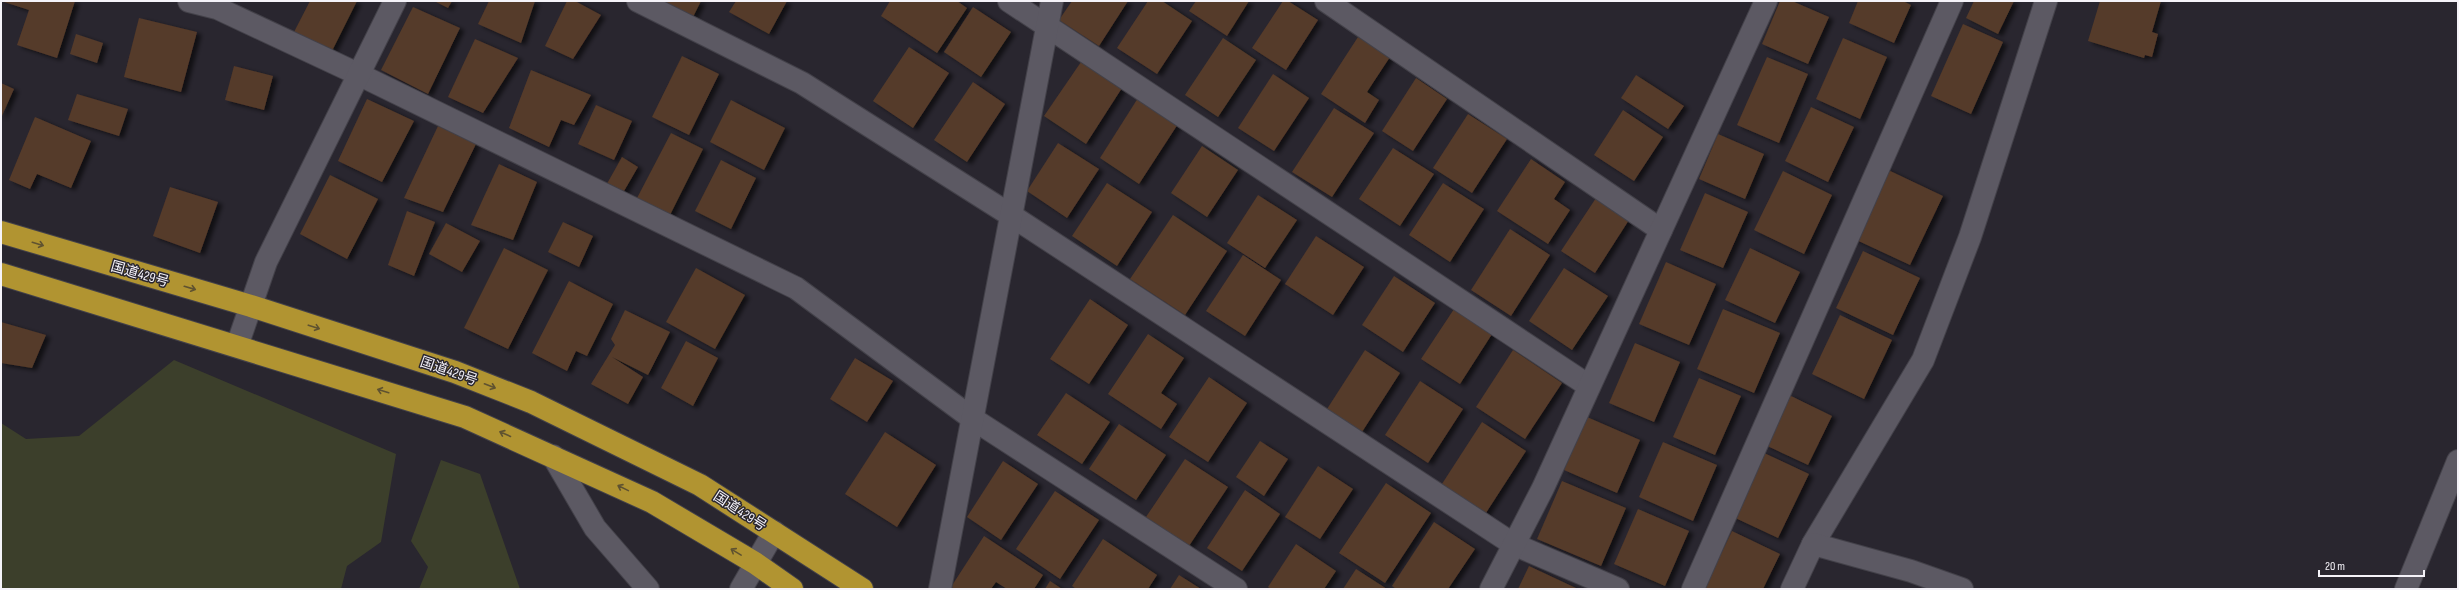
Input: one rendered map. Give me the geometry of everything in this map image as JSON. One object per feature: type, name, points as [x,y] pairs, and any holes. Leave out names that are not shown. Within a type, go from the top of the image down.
[{"type":"highway","name":"国道429号","points":[[1,232],[251,306],[455,372],[530,402],[700,485],[862,589]]},
{"type":"highway","points":[[1,274],[465,417],[652,502],[755,563],[792,589]]},
{"type":"street","points":[[189,1],[217,8],[360,75],[796,288],[973,419],[1236,589]]},
{"type":"street","points":[[237,346],[266,262],[360,75],[395,1]]},
{"type":"street","points":[[638,1],[802,83],[1012,216],[1512,544],[1618,589]]},
{"type":"street","points":[[1009,1],[1589,386]]},
{"type":"street","points":[[940,589],[1052,1]]},
{"type":"street","points":[[1326,1],[1661,230]]},
{"type":"street","points":[[1492,589],[1512,544],[1543,488],[1766,1]]},
{"type":"street","points":[[1693,589],[1952,1]]},
{"type":"street","points":[[1792,589],[1813,544],[1923,360],[1970,237],[2046,1]]},
{"type":"street","points":[[553,456],[595,528],[648,589]]},
{"type":"street","points":[[2406,589],[2458,461]]},
{"type":"street","points":[[741,589],[774,532]]},
{"type":"street","points":[[1813,544],[1911,571],[1962,589]]},
{"type":"green space","points":[[174,360],[396,454],[381,542],[347,566],[341,589],[1,589],[1,423],[26,439],[79,436]]},
{"type":"green space","points":[[441,460],[480,474],[520,589],[419,589],[428,567],[411,541]]},
{"type":"building","points":[[1,1],[75,1],[57,58],[17,45],[29,10]]},
{"type":"building","points":[[310,1],[357,1],[332,51],[294,32]]},
{"type":"building","points":[[434,1],[452,1],[448,8]]},
{"type":"building","points":[[489,1],[535,1],[521,43],[478,24]]},
{"type":"building","points":[[567,1],[575,1],[601,15],[573,59],[545,46]]},
{"type":"building","points":[[663,1],[701,1],[693,17]]},
{"type":"building","points":[[736,1],[787,1],[769,34],[729,12]]},
{"type":"building","points":[[890,1],[957,1],[967,8],[937,53],[881,16]]},
{"type":"building","points":[[1072,1],[1128,1],[1099,46],[1059,20]]},
{"type":"building","points":[[1148,1],[1162,1],[1192,21],[1157,74],[1117,48]]},
{"type":"building","points":[[1196,1],[1249,1],[1227,36],[1189,11]]},
{"type":"building","points":[[1283,1],[1288,1],[1318,20],[1286,70],[1252,48]]},
{"type":"building","points":[[1780,1],[1792,1],[1829,17],[1808,64],[1762,44]]},
{"type":"building","points":[[1858,1],[1903,1],[1911,5],[1894,43],[1849,23]]},
{"type":"building","points":[[1974,1],[2014,1],[1998,34],[1966,18]]},
{"type":"building","points":[[2100,1],[2161,1],[2152,32],[2158,34],[2152,57],[2145,55],[2144,58],[2088,41]]},
{"type":"building","points":[[413,7],[460,28],[428,94],[381,70]]},
{"type":"building","points":[[973,7],[1011,32],[981,77],[944,52]]},
{"type":"building","points":[[139,18],[197,32],[181,92],[124,77]]},
{"type":"building","points":[[1963,24],[2003,42],[1971,114],[1931,96]]},
{"type":"building","points":[[76,34],[103,43],[97,63],[70,54]]},
{"type":"building","points":[[1358,37],[1390,57],[1367,92],[1379,100],[1365,123],[1321,94]]},
{"type":"building","points":[[1223,38],[1256,60],[1218,117],[1185,95]]},
{"type":"building","points":[[1843,38],[1887,57],[1860,119],[1816,99]]},
{"type":"building","points":[[475,39],[518,58],[483,113],[448,97]]},
{"type":"building","points":[[909,47],[949,73],[913,128],[873,101]]},
{"type":"building","points":[[682,56],[719,74],[689,135],[652,117]]},
{"type":"building","points":[[1767,57],[1808,74],[1779,143],[1737,125]]},
{"type":"building","points":[[1081,62],[1122,88],[1086,144],[1044,116]]},
{"type":"building","points":[[234,66],[273,76],[264,110],[225,100]]},
{"type":"building","points":[[531,70],[591,95],[574,125],[561,120],[549,147],[509,128]]},
{"type":"building","points":[[1273,74],[1309,98],[1274,151],[1238,128]]},
{"type":"building","points":[[1636,75],[1684,106],[1668,129],[1621,98]]},
{"type":"building","points":[[1416,78],[1447,99],[1413,151],[1382,131]]},
{"type":"building","points":[[973,82],[1005,104],[967,162],[934,140]]},
{"type":"building","points":[[1,83],[14,89],[1,118]]},
{"type":"building","points":[[77,94],[128,109],[119,136],[68,120]]},
{"type":"building","points":[[1138,98],[1178,124],[1139,184],[1100,158]]},
{"type":"building","points":[[367,99],[414,121],[382,182],[338,161]]},
{"type":"building","points":[[731,100],[785,128],[764,170],[710,142]]},
{"type":"building","points":[[596,105],[632,121],[614,160],[578,144]]},
{"type":"building","points":[[1811,107],[1854,127],[1828,182],[1785,161]]},
{"type":"building","points":[[1334,108],[1374,133],[1332,197],[1292,172]]},
{"type":"building","points":[[1623,110],[1663,137],[1634,181],[1594,155]]},
{"type":"building","points":[[1468,114],[1507,139],[1472,193],[1433,168]]},
{"type":"building","points":[[35,117],[91,141],[71,188],[37,174],[30,189],[9,180]]},
{"type":"building","points":[[438,126],[476,144],[443,212],[404,198]]},
{"type":"building","points":[[671,133],[703,149],[669,217],[636,200]]},
{"type":"building","points":[[1718,134],[1764,154],[1745,199],[1699,179]]},
{"type":"building","points":[[1058,143],[1099,169],[1067,218],[1027,191]]},
{"type":"building","points":[[1202,146],[1238,170],[1207,217],[1171,193]]},
{"type":"building","points":[[1393,148],[1434,174],[1400,226],[1359,199]]},
{"type":"building","points":[[622,157],[638,167],[620,198],[604,189]]},
{"type":"building","points":[[1531,159],[1565,182],[1554,199],[1570,210],[1548,244],[1497,211]]},
{"type":"building","points":[[721,160],[756,178],[731,229],[695,211]]},
{"type":"building","points":[[499,164],[537,182],[513,240],[471,225]]},
{"type":"building","points":[[1884,168],[1943,196],[1910,265],[1852,238]]},
{"type":"building","points":[[1783,171],[1832,195],[1804,254],[1754,230]]},
{"type":"building","points":[[330,175],[378,199],[347,259],[300,234]]},
{"type":"building","points":[[1107,183],[1152,212],[1117,266],[1072,236]]},
{"type":"building","points":[[1443,183],[1484,209],[1450,262],[1409,235]]},
{"type":"building","points":[[170,187],[218,202],[200,253],[153,236]]},
{"type":"building","points":[[1705,193],[1748,212],[1723,268],[1680,250]]},
{"type":"building","points":[[1258,195],[1297,220],[1265,268],[1227,243]]},
{"type":"building","points":[[1596,198],[1629,220],[1595,273],[1561,251]]},
{"type":"building","points":[[407,211],[435,222],[414,276],[388,265]]},
{"type":"building","points":[[1173,215],[1227,251],[1185,315],[1130,279]]},
{"type":"building","points":[[563,222],[593,236],[579,267],[548,252]]},
{"type":"building","points":[[446,223],[480,241],[462,272],[429,254]]},
{"type":"building","points":[[1510,229],[1550,255],[1511,316],[1471,290]]},
{"type":"building","points":[[1316,236],[1364,267],[1333,315],[1285,284]]},
{"type":"building","points":[[504,248],[548,270],[508,349],[464,328]]},
{"type":"building","points":[[1750,248],[1800,272],[1775,323],[1725,300]]},
{"type":"building","points":[[1863,251],[1920,278],[1893,335],[1836,308]]},
{"type":"building","points":[[1243,255],[1281,280],[1245,336],[1206,311]]},
{"type":"building","points":[[1666,262],[1716,284],[1689,345],[1639,324]]},
{"type":"building","points":[[696,268],[745,295],[715,349],[666,322]]},
{"type":"building","points":[[1564,268],[1608,296],[1572,350],[1529,321]]},
{"type":"building","points":[[1394,276],[1435,303],[1403,352],[1362,325]]},
{"type":"building","points":[[569,281],[613,304],[587,356],[576,351],[567,371],[532,353]]},
{"type":"building","points":[[1090,299],[1128,325],[1089,384],[1050,359]]},
{"type":"building","points":[[1456,306],[1494,331],[1460,384],[1421,359]]},
{"type":"building","points":[[1723,309],[1780,333],[1754,393],[1697,369]]},
{"type":"building","points":[[625,310],[670,332],[648,375],[612,357],[643,377],[628,404],[591,384],[615,345],[611,339]]},
{"type":"building","points":[[1840,315],[1892,340],[1864,399],[1812,374]]},
{"type":"building","points":[[1,322],[46,335],[32,368],[1,363]]},
{"type":"building","points":[[1148,334],[1184,358],[1161,393],[1177,404],[1161,429],[1108,394]]},
{"type":"building","points":[[686,341],[718,358],[693,406],[661,388]]},
{"type":"building","points":[[1635,343],[1680,362],[1654,422],[1609,403]]},
{"type":"building","points":[[1365,350],[1400,373],[1362,432],[1327,409]]},
{"type":"building","points":[[1513,350],[1562,383],[1525,439],[1476,407]]},
{"type":"building","points":[[855,358],[893,381],[867,422],[830,399]]},
{"type":"building","points":[[1209,377],[1247,403],[1208,462],[1169,437]]},
{"type":"building","points":[[1699,378],[1741,396],[1715,455],[1673,437]]},
{"type":"building","points":[[1420,381],[1463,409],[1428,463],[1385,435]]},
{"type":"building","points":[[1066,393],[1110,422],[1082,464],[1037,435]]},
{"type":"building","points":[[1789,395],[1832,416],[1808,465],[1765,445]]},
{"type":"building","points":[[1587,417],[1640,440],[1617,493],[1564,470]]},
{"type":"building","points":[[1482,422],[1526,451],[1484,516],[1440,487]]},
{"type":"building","points":[[1119,424],[1166,455],[1136,500],[1089,469]]},
{"type":"building","points":[[885,432],[936,465],[897,527],[845,494]]},
{"type":"building","points":[[1260,441],[1288,459],[1264,496],[1236,477]]},
{"type":"building","points":[[1663,442],[1717,465],[1693,521],[1639,497]]},
{"type":"building","points":[[1762,452],[1809,474],[1778,538],[1731,516]]},
{"type":"building","points":[[1185,459],[1228,487],[1189,546],[1146,517]]},
{"type":"building","points":[[1003,461],[1038,484],[1001,540],[967,517]]},
{"type":"building","points":[[1318,466],[1353,489],[1320,539],[1285,517]]},
{"type":"building","points":[[1562,481],[1626,508],[1601,566],[1537,539]]},
{"type":"building","points":[[1386,483],[1431,513],[1385,583],[1339,553]]},
{"type":"building","points":[[1245,490],[1280,514],[1242,571],[1207,548]]},
{"type":"building","points":[[1055,491],[1099,520],[1060,579],[1016,549]]},
{"type":"building","points":[[1638,509],[1689,531],[1665,586],[1614,564]]},
{"type":"building","points":[[1434,522],[1475,549],[1448,589],[1396,589],[1392,586]]},
{"type":"building","points":[[1732,531],[1780,554],[1763,589],[1704,589]]},
{"type":"building","points":[[984,536],[1043,575],[1034,589],[1007,589],[996,582],[991,589],[955,589],[951,587]]},
{"type":"building","points":[[1103,539],[1157,575],[1148,589],[1076,589],[1072,586]]},
{"type":"building","points":[[1296,544],[1336,571],[1324,589],[1271,589],[1268,587]]},
{"type":"building","points":[[1529,566],[1578,589],[1518,589]]},
{"type":"building","points":[[1356,569],[1387,589],[1343,589]]},
{"type":"building","points":[[1179,575],[1201,589],[1170,589]]},
{"type":"building","points":[[1050,581],[1062,589],[1045,589]]}]
